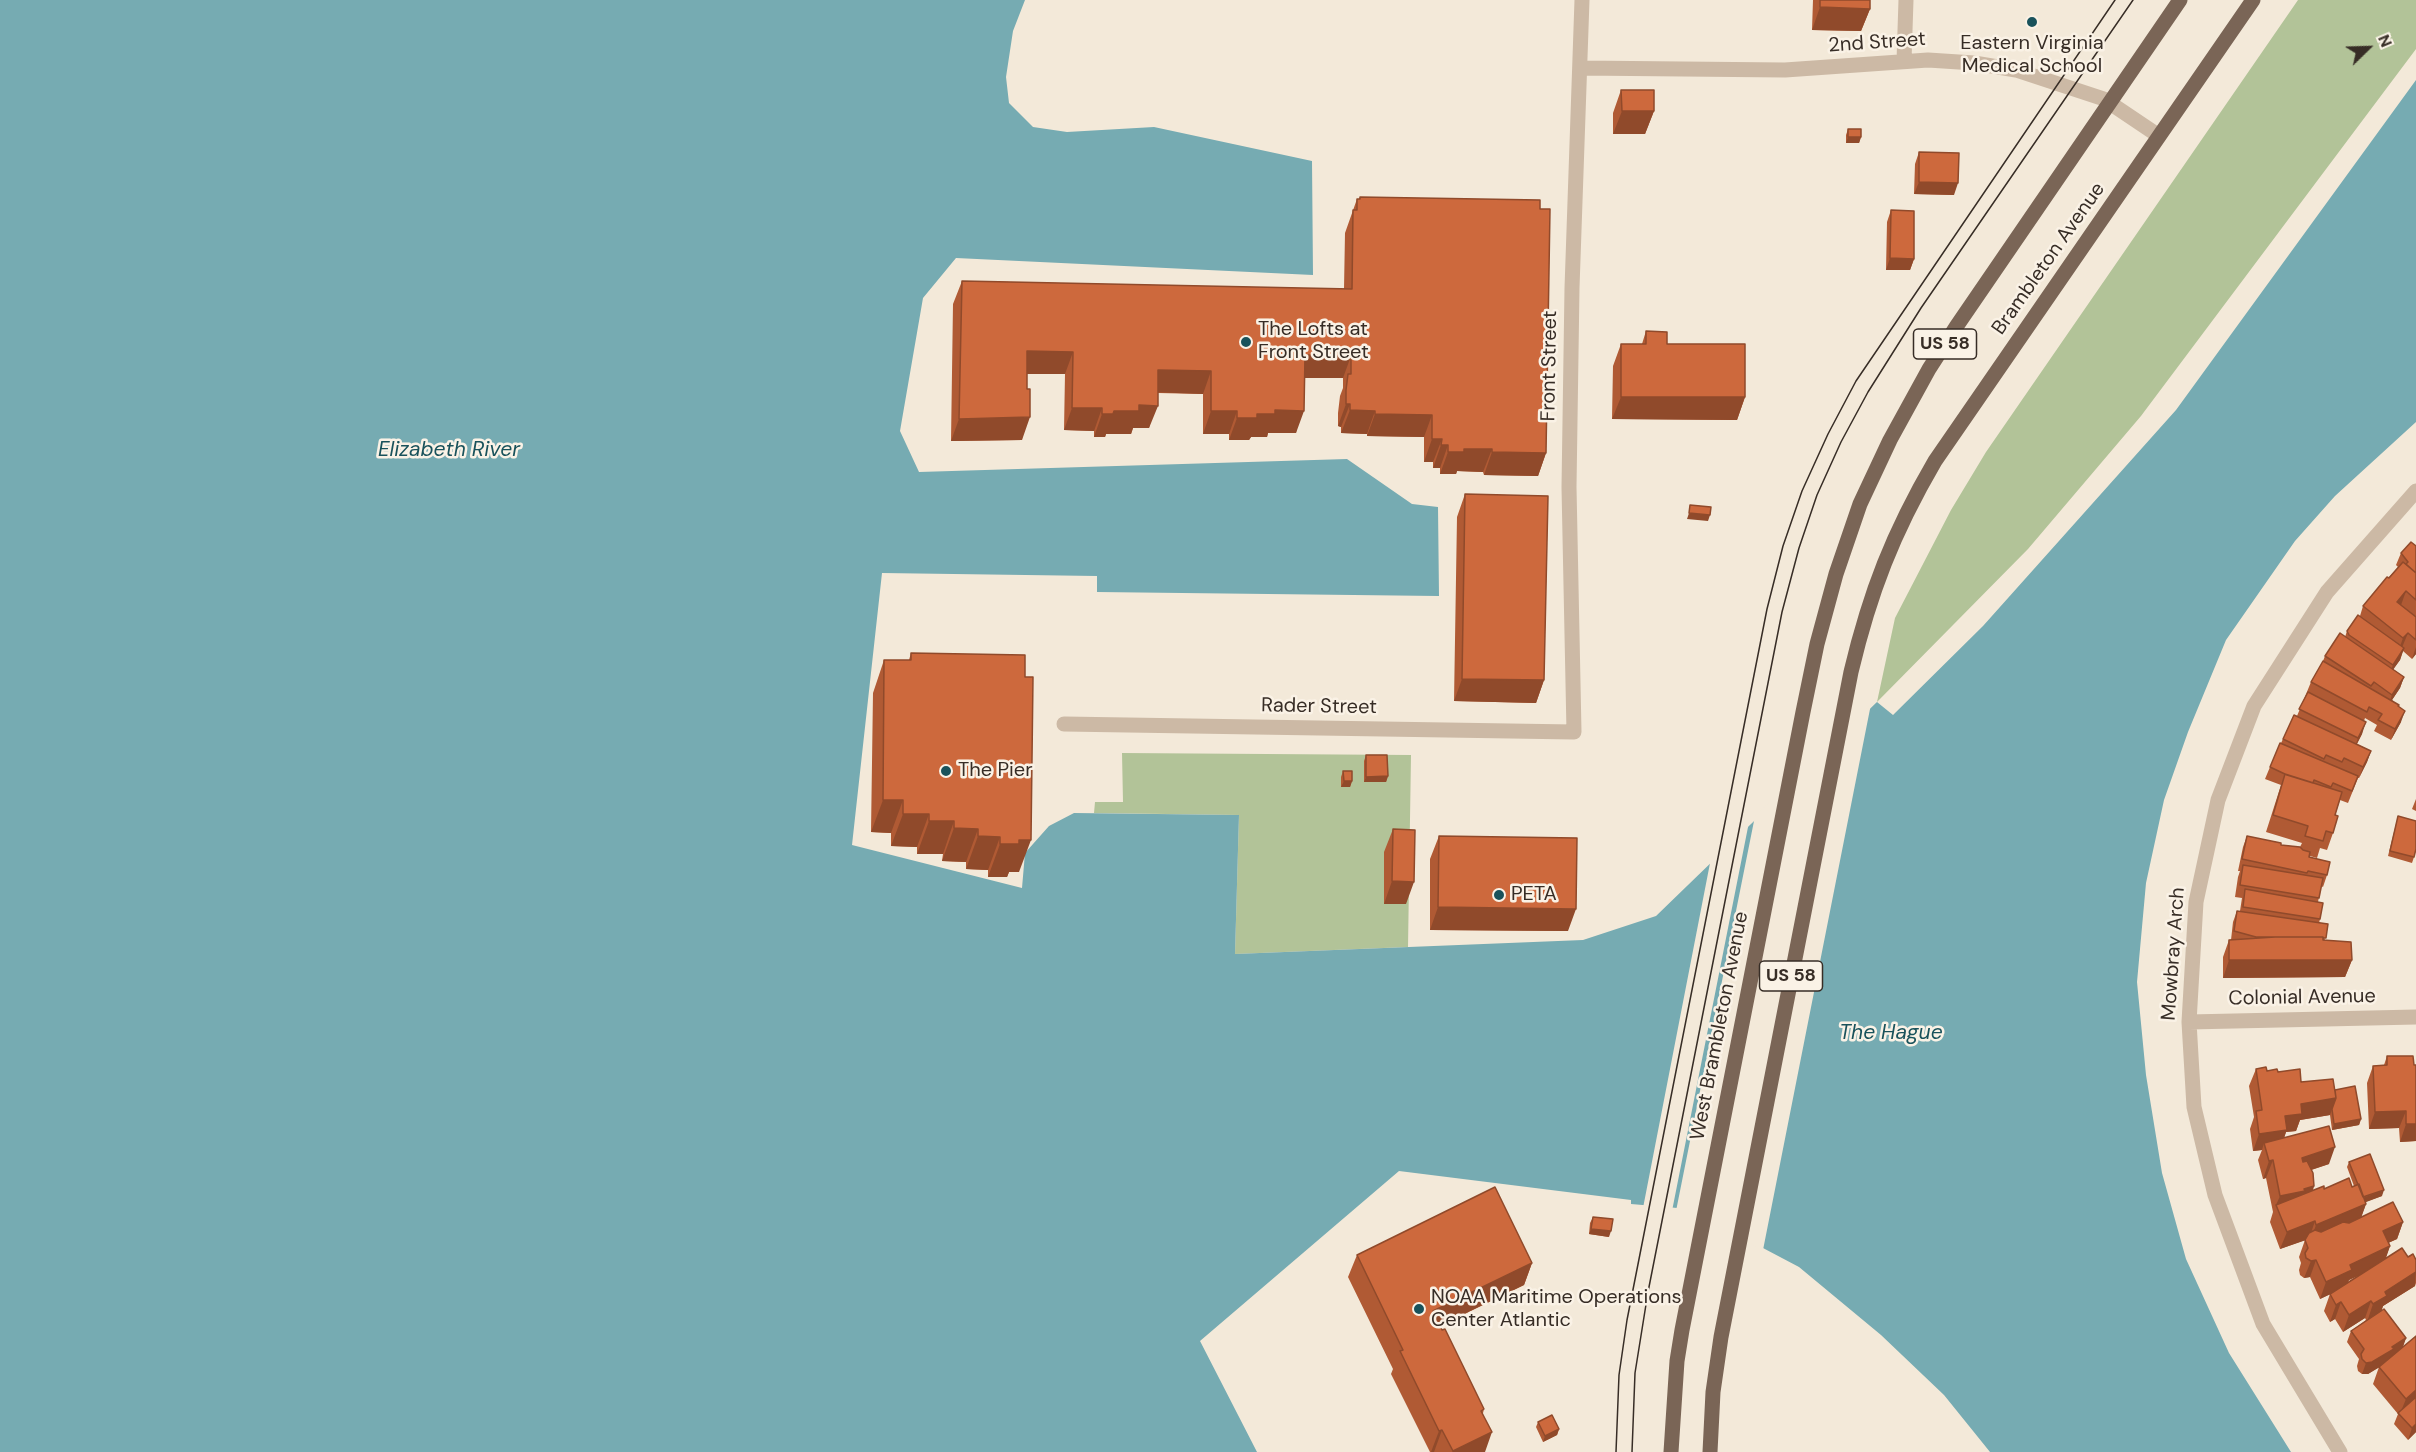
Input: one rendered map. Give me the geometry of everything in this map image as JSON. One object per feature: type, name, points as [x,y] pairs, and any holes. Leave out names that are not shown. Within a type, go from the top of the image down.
[{"type":"main road","name":"Brambleton Avenue","points":[[1827,610],[1836,574],[1860,504],[1873,474],[1916,393],[1956,327],[2180,0]]},
{"type":"main road","name":"Brambleton Avenue","points":[[1710,1452],[1713,1392],[1721,1337],[1851,672],[1874,586],[1891,543],[1935,461],[2253,0]]},
{"type":"main road","name":"West Brambleton Avenue","points":[[1671,1452],[1677,1361],[1682,1330],[1803,712],[1827,610]]},
{"type":"street","name":"Front Street","points":[[1574,732],[1569,487],[1572,288],[1582,0]]},
{"type":"street","points":[[1904,61],[1906,0]]},
{"type":"street","name":"2nd Street","points":[[1581,68],[1785,70],[1928,60],[1994,66],[2031,74],[2110,102],[2159,136]]},
{"type":"street","name":"Mowbray Arch","points":[[2340,1452],[2263,1324],[2215,1195],[2194,1107],[2189,1022],[2196,902],[2218,800],[2254,706],[2327,592],[2416,492]]},
{"type":"street","name":"Rader Street","points":[[1064,724],[1574,732]]},
{"type":"street","name":"Colonial Avenue","points":[[2189,1022],[2416,1017]]},
{"type":"green space","points":[[2298,0],[2416,0],[2416,49],[2141,416],[2028,549],[1877,702],[1895,618],[1951,510],[1986,452]]},
{"type":"green space","points":[[1122,753],[1411,755],[1408,947],[1235,954],[1239,815],[1094,813],[1095,802],[1123,802]]},
{"type":"water","name":"Elizabeth River","points":[[0,0],[1025,0],[1013,31],[1006,77],[1009,103],[1033,127],[1067,132],[1154,127],[1312,161],[1313,275],[956,258],[923,298],[900,431],[919,472],[1347,459],[1412,504],[1438,507],[1439,596],[1097,592],[1097,576],[882,573],[852,845],[1022,888],[1025,853],[1049,826],[1074,813],[1239,815],[1235,954],[1583,940],[1656,916],[1877,702],[1893,715],[1983,626],[2176,410],[2416,80],[2416,422],[2335,496],[2295,541],[2226,640],[2188,732],[2164,800],[2146,883],[2137,982],[2146,1075],[2162,1173],[2186,1259],[2229,1353],[2291,1452],[1990,1452],[1944,1395],[1881,1335],[1799,1267],[1689,1209],[1631,1204],[1631,1200],[1399,1171],[1200,1341],[1257,1452],[0,1452]]},
{"type":"pier","points":[[1871,704],[1763,1250],[1689,1212],[1676,1211],[1755,816]]},
{"type":"pier","points":[[1749,822],[1672,1211],[1643,1208],[1711,858]]},
{"type":"building","points":[[1820,0],[1870,0],[1870,9],[1820,7]]},
{"type":"building","points":[[1621,90],[1654,90],[1654,111],[1622,111]]},
{"type":"building","points":[[1848,129],[1861,129],[1861,137],[1848,137]]},
{"type":"building","points":[[1919,152],[1959,153],[1958,183],[1919,182]]},
{"type":"building","name":"The Lofts at Front Street","points":[[1360,197],[1540,200],[1540,209],[1550,209],[1546,453],[1492,452],[1492,449],[1464,449],[1464,452],[1448,452],[1448,445],[1441,445],[1442,439],[1432,439],[1432,415],[1375,414],[1375,411],[1350,410],[1350,404],[1346,404],[1346,390],[1348,374],[1351,374],[1351,356],[1305,355],[1304,411],[1275,410],[1275,414],[1257,414],[1257,418],[1237,418],[1237,411],[1211,411],[1211,371],[1158,370],[1158,406],[1139,405],[1139,411],[1114,411],[1113,414],[1102,414],[1102,408],[1072,408],[1073,352],[1027,351],[1030,417],[959,419],[962,281],[1352,289],[1353,210],[1357,210],[1357,199]]},
{"type":"building","points":[[1891,210],[1914,211],[1914,259],[1890,258]]},
{"type":"building","points":[[1646,331],[1667,332],[1667,344],[1745,344],[1745,397],[1621,397],[1621,344],[1646,344]]},
{"type":"building","points":[[1465,494],[1548,496],[1544,680],[1462,679]]},
{"type":"building","points":[[1690,505],[1711,507],[1710,515],[1689,513]]},
{"type":"building","points":[[2411,542],[2416,546],[2416,573],[2406,564],[2408,562],[2401,553]]},
{"type":"building","points":[[2403,562],[2416,573],[2416,600],[2406,591],[2397,602],[2416,617],[2416,640],[2408,633],[2403,638],[2363,606]]},
{"type":"building","points":[[2358,615],[2404,648],[2393,665],[2349,635],[2347,631]]},
{"type":"building","points":[[2340,633],[2404,677],[2392,695],[2374,682],[2371,686],[2325,656]]},
{"type":"building","name":"The Pier","points":[[911,653],[1025,655],[1025,677],[1033,677],[1031,840],[1019,840],[1019,844],[1000,844],[1000,837],[978,836],[978,829],[954,828],[954,821],[929,821],[929,814],[903,814],[903,800],[883,800],[884,660],[911,660]]},
{"type":"building","points":[[2323,661],[2399,705],[2405,711],[2395,729],[2378,720],[2382,714],[2369,707],[2367,712],[2311,682]]},
{"type":"building","points":[[2308,692],[2366,722],[2358,738],[2299,709]]},
{"type":"building","points":[[2294,715],[2371,751],[2363,767],[2344,758],[2342,762],[2326,755],[2324,759],[2283,739]]},
{"type":"building","points":[[2280,743],[2358,776],[2352,791],[2333,783],[2331,787],[2314,780],[2313,783],[2270,767]]},
{"type":"building","points":[[1366,755],[1387,755],[1388,776],[1366,777]]},
{"type":"building","points":[[1343,771],[1352,771],[1352,781],[1344,781]]},
{"type":"building","points":[[2285,774],[2342,792],[2335,815],[2338,816],[2333,833],[2326,831],[2323,841],[2305,836],[2308,826],[2273,815]]},
{"type":"building","points":[[2398,816],[2416,821],[2414,857],[2390,851]]},
{"type":"building","points":[[1393,829],[1415,830],[1414,882],[1392,881]]},
{"type":"building","name":"PETA","points":[[1439,836],[1577,838],[1576,909],[1438,907]]},
{"type":"building","points":[[2247,836],[2281,843],[2281,845],[2300,847],[2310,852],[2309,857],[2330,862],[2327,875],[2242,859]]},
{"type":"building","points":[[2243,865],[2323,878],[2319,898],[2240,885]]},
{"type":"building","points":[[2245,889],[2323,903],[2320,919],[2243,907]]},
{"type":"building","points":[[2237,911],[2328,924],[2326,938],[2256,937],[2234,931]]},
{"type":"building","points":[[2323,937],[2323,940],[2351,942],[2352,960],[2229,960],[2229,940]]},
{"type":"building","points":[[2387,1056],[2413,1056],[2414,1065],[2416,1065],[2416,1124],[2406,1124],[2406,1111],[2375,1112],[2373,1066],[2387,1065]]},
{"type":"building","points":[[2266,1067],[2267,1071],[2277,1069],[2278,1072],[2300,1069],[2301,1082],[2333,1079],[2336,1098],[2301,1104],[2302,1114],[2285,1116],[2287,1130],[2259,1134],[2256,1111],[2262,1110],[2256,1069]]},
{"type":"building","points":[[2355,1086],[2361,1119],[2334,1124],[2332,1109],[2336,1098],[2335,1090]]},
{"type":"building","points":[[2329,1126],[2335,1147],[2302,1158],[2303,1162],[2307,1161],[2313,1173],[2314,1186],[2304,1189],[2305,1191],[2280,1196],[2273,1160],[2269,1161],[2264,1143]]},
{"type":"building","points":[[2370,1154],[2384,1190],[2363,1197],[2349,1162]]},
{"type":"building","points":[[2349,1178],[2352,1187],[2359,1184],[2366,1204],[2316,1225],[2315,1221],[2287,1232],[2276,1205]]},
{"type":"building","name":"NOAA Maritime Operations Center Atlantic","points":[[1495,1187],[1532,1263],[1433,1311],[1442,1330],[1445,1329],[1484,1409],[1481,1411],[1492,1432],[1453,1451],[1442,1430],[1439,1431],[1357,1255]]},
{"type":"building","points":[[2393,1202],[2403,1222],[2383,1231],[2390,1246],[2350,1265],[2352,1270],[2326,1282],[2316,1260],[2311,1261],[2306,1258],[2305,1253],[2308,1248],[2305,1240],[2309,1233],[2315,1230],[2321,1232],[2343,1222],[2349,1223]]},
{"type":"building","points":[[1593,1217],[1613,1219],[1611,1231],[1591,1229]]},
{"type":"building","points":[[2402,1248],[2408,1257],[2413,1254],[2416,1260],[2416,1272],[2385,1292],[2387,1296],[2373,1304],[2371,1301],[2349,1315],[2341,1302],[2336,1305],[2330,1294]]},
{"type":"building","points":[[2384,1309],[2406,1338],[2392,1347],[2394,1349],[2366,1363],[2361,1354],[2364,1349],[2351,1331]]},
{"type":"building","points":[[2416,1336],[2416,1390],[2406,1399],[2379,1367]]},
{"type":"building","points":[[2416,1397],[2416,1424],[2412,1428],[2398,1413]]},
{"type":"building","points":[[1552,1415],[1559,1429],[1545,1436],[1538,1422]]},
{"type":"tram line","points":[[1616,1452],[1619,1375],[1627,1320],[1767,609],[1783,546],[1802,491],[1856,381],[2115,0]]},
{"type":"tram line","points":[[1632,1452],[1635,1373],[1648,1292],[1782,612],[1799,548],[1817,495],[1841,442],[1868,392],[1921,308],[2133,0]]},
{"type":"place","name":"Eastern Virginia Medical School","points":[[2032,22]]},
{"type":"place","name":"The Lofts at Front Street","points":[[1246,342]]},
{"type":"place","name":"The Pier","points":[[946,771]]},
{"type":"place","name":"PETA","points":[[1499,895]]},
{"type":"place","name":"NOAA Maritime Operations Center Atlantic","points":[[1419,1309]]},
{"type":"water label","name":"The Hague","points":[[1891,1033]]}]
